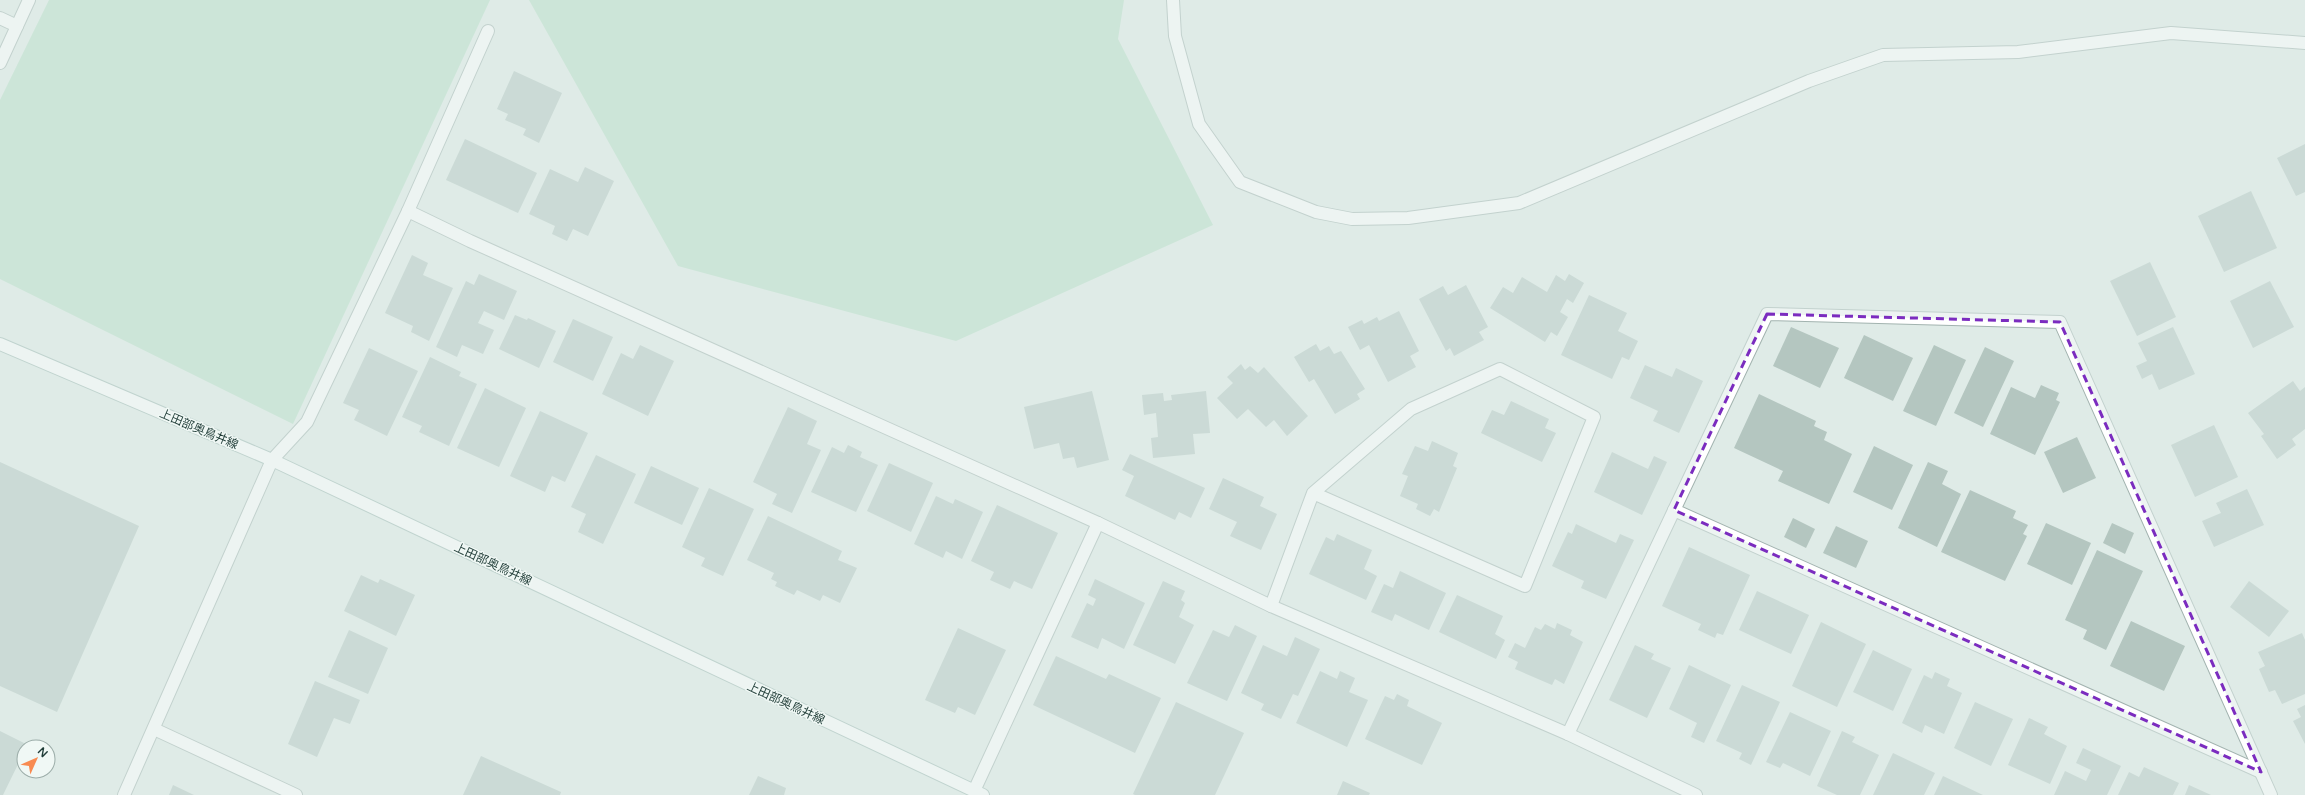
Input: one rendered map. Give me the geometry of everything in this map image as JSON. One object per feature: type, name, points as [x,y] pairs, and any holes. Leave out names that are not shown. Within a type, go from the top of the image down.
[{"type":"street","points":[[0,63],[29,0]]},
{"type":"street","points":[[1173,0],[1175,36],[1199,124],[1240,182],[1316,212],[1352,219],[1408,218],[1519,203],[1809,81],[1883,55],[2018,52],[2171,34],[2305,43]]},
{"type":"street","points":[[0,18],[17,26]]},
{"type":"street","points":[[124,795],[272,460],[307,422],[408,211],[488,31]]},
{"type":"street","points":[[408,211],[470,241],[1098,523],[1271,606],[1568,734],[1696,795]]},
{"type":"street","points":[[1568,734],[1767,314],[2060,322],[2271,795]]},
{"type":"street","name":"上田部奥鳥井線","points":[[0,344],[272,460],[978,793]]},
{"type":"street","points":[[1271,606],[1313,493],[1411,408],[1500,369],[1594,417],[1525,586],[1313,493]]},
{"type":"street","points":[[1674,510],[2261,772]]},
{"type":"street","points":[[978,793],[1098,523]]},
{"type":"street","points":[[154,729],[296,795]]},
{"type":"highlighted area","points":[[1767,314],[2060,322],[2261,772],[1674,510]]},
{"type":"green space","points":[[49,0],[490,0],[293,424],[0,279],[0,100]]},
{"type":"green space","points":[[529,0],[1124,0],[1118,39],[1213,225],[956,341],[678,266]]},
{"type":"building","points":[[514,71],[562,93],[539,143],[523,135],[526,129],[505,120],[508,114],[497,109]]},
{"type":"building","points":[[465,139],[537,173],[518,213],[446,180]]},
{"type":"building","points":[[2305,144],[2305,192],[2296,196],[2277,158]]},
{"type":"building","points":[[585,167],[614,181],[588,236],[573,229],[567,241],[552,234],[555,226],[529,214],[550,169],[578,182]]},
{"type":"building","points":[[2251,191],[2277,248],[2224,272],[2198,216]]},
{"type":"building","points":[[412,255],[428,263],[423,275],[453,288],[429,341],[411,332],[413,326],[385,313]]},
{"type":"building","points":[[2150,262],[2176,317],[2137,336],[2110,281]]},
{"type":"building","points":[[479,274],[517,291],[504,320],[484,311],[478,323],[494,330],[483,354],[462,345],[457,357],[436,347],[466,281],[474,285]]},
{"type":"building","points":[[1569,274],[1584,283],[1573,303],[1567,299],[1560,312],[1568,317],[1557,336],[1551,332],[1545,342],[1490,308],[1503,287],[1513,293],[1522,277],[1547,292],[1556,275],[1565,281]]},
{"type":"building","points":[[2270,281],[2294,327],[2253,348],[2230,301]]},
{"type":"building","points":[[1466,285],[1488,327],[1479,332],[1484,340],[1454,356],[1450,348],[1446,351],[1419,299],[1443,286],[1448,295]]},
{"type":"building","points":[[1589,295],[1627,313],[1618,331],[1638,341],[1629,360],[1622,357],[1612,379],[1561,355]]},
{"type":"building","points":[[1399,311],[1419,351],[1410,356],[1416,367],[1388,382],[1369,345],[1360,350],[1348,327],[1362,320],[1364,324],[1377,317],[1379,321]]},
{"type":"building","points":[[515,315],[527,320],[528,318],[556,331],[539,368],[499,349]]},
{"type":"building","points":[[573,319],[613,337],[593,381],[553,362]]},
{"type":"building","points":[[1791,327],[1839,348],[1820,388],[1773,366]]},
{"type":"building","points":[[2173,327],[2195,374],[2159,390],[2152,374],[2142,379],[2136,366],[2147,361],[2138,343]]},
{"type":"building","points":[[1864,335],[1913,358],[1893,401],[1844,378]]},
{"type":"building","points":[[1316,344],[1320,351],[1329,346],[1334,354],[1341,351],[1365,389],[1357,394],[1360,399],[1335,414],[1314,379],[1309,382],[1294,357]]},
{"type":"building","points":[[640,345],[674,361],[648,416],[602,394],[621,353],[633,359]]},
{"type":"building","points":[[1934,345],[1966,360],[1936,426],[1903,411]]},
{"type":"building","points":[[1985,347],[2014,361],[1983,427],[1954,413]]},
{"type":"building","points":[[369,348],[418,371],[387,436],[354,420],[359,410],[343,403]]},
{"type":"building","points":[[430,357],[461,372],[459,376],[477,384],[449,446],[419,432],[422,426],[402,417]]},
{"type":"building","points":[[1241,364],[1245,370],[1250,366],[1258,373],[1264,367],[1308,416],[1287,436],[1274,420],[1266,427],[1248,409],[1237,419],[1217,398],[1233,383],[1227,377]]},
{"type":"building","points":[[1645,365],[1672,377],[1676,368],[1703,381],[1679,433],[1653,421],[1658,411],[1630,398]]},
{"type":"building","points":[[2293,381],[2300,391],[2305,387],[2305,429],[2292,439],[2296,445],[2277,459],[2261,436],[2264,434],[2248,413]]},
{"type":"building","points":[[2041,385],[2059,393],[2056,400],[2060,402],[2035,455],[1990,434],[2011,387],[2035,398]]},
{"type":"building","points":[[485,388],[526,408],[499,467],[457,448]]},
{"type":"building","points":[[1092,391],[1109,460],[1077,468],[1074,457],[1063,459],[1059,443],[1034,449],[1024,407]]},
{"type":"building","points":[[1206,391],[1210,433],[1193,434],[1195,454],[1153,458],[1151,438],[1158,437],[1156,413],[1144,415],[1142,395],[1163,393],[1164,401],[1172,400],[1171,395]]},
{"type":"building","points":[[1759,394],[1816,421],[1814,426],[1827,432],[1824,440],[1852,454],[1829,504],[1778,481],[1783,471],[1734,448]]},
{"type":"building","points":[[1511,401],[1549,419],[1545,428],[1556,433],[1542,462],[1481,433],[1492,410],[1504,415]]},
{"type":"building","points":[[788,407],[817,421],[807,444],[821,450],[792,513],[772,504],[777,494],[753,482]]},
{"type":"building","points":[[540,411],[588,433],[565,482],[552,476],[545,492],[510,476]]},
{"type":"building","points":[[2214,425],[2238,477],[2195,497],[2171,445]]},
{"type":"building","points":[[2077,437],[2096,478],[2063,493],[2044,452]]},
{"type":"building","points":[[1432,441],[1458,453],[1453,466],[1457,468],[1439,512],[1434,509],[1430,516],[1416,509],[1418,504],[1400,496],[1408,476],[1402,474],[1415,446],[1428,451]]},
{"type":"building","points":[[848,445],[862,452],[860,457],[878,465],[856,512],[811,492],[832,447],[844,453]]},
{"type":"building","points":[[1874,446],[1913,465],[1892,510],[1853,492]]},
{"type":"building","points":[[1612,452],[1648,469],[1654,456],[1667,462],[1642,515],[1594,492]]},
{"type":"building","points":[[1130,454],[1205,488],[1191,518],[1179,512],[1175,520],[1125,496],[1134,476],[1122,470]]},
{"type":"building","points":[[596,455],[636,474],[603,544],[578,532],[586,514],[571,507]]},
{"type":"building","points":[[0,462],[139,526],[57,712],[0,686]]},
{"type":"building","points":[[1928,462],[1948,471],[1942,484],[1961,494],[1937,547],[1898,528]]},
{"type":"building","points":[[889,463],[933,483],[911,532],[867,511]]},
{"type":"building","points":[[651,466],[699,488],[682,525],[634,503]]},
{"type":"building","points":[[1223,478],[1264,497],[1260,506],[1277,514],[1261,550],[1230,536],[1237,522],[1209,509]]},
{"type":"building","points":[[709,488],[754,509],[723,576],[701,566],[705,558],[682,547]]},
{"type":"building","points":[[2247,489],[2264,525],[2214,547],[2202,521],[2221,513],[2216,503]]},
{"type":"building","points":[[1970,490],[2016,511],[2013,518],[2028,525],[2023,534],[2027,536],[2005,581],[1941,552]]},
{"type":"building","points":[[936,496],[953,504],[955,499],[983,512],[962,559],[946,551],[943,558],[914,544]]},
{"type":"building","points":[[997,505],[1058,533],[1032,589],[1014,581],[1010,589],[990,580],[994,572],[971,561]]},
{"type":"building","points":[[768,516],[842,551],[838,560],[857,568],[840,603],[823,595],[820,601],[797,590],[794,595],[775,586],[777,582],[771,579],[774,573],[747,560]]},
{"type":"building","points":[[1793,518],[1815,529],[1806,548],[1784,537]]},
{"type":"building","points":[[2046,523],[2091,543],[2072,585],[2027,564]]},
{"type":"building","points":[[2112,523],[2134,533],[2125,554],[2103,543]]},
{"type":"building","points":[[1576,524],[1616,543],[1620,534],[1634,540],[1606,599],[1581,588],[1584,581],[1552,566],[1568,532],[1572,534]]},
{"type":"building","points":[[1836,526],[1868,541],[1856,568],[1823,553]]},
{"type":"building","points":[[1337,534],[1372,550],[1364,569],[1377,576],[1366,600],[1309,574],[1326,537],[1334,541]]},
{"type":"building","points":[[1689,547],[1750,575],[1723,635],[1717,633],[1715,638],[1698,630],[1701,624],[1662,606]]},
{"type":"building","points":[[2097,550],[2143,571],[2106,650],[2083,639],[2087,630],[2065,620]]},
{"type":"building","points":[[1400,571],[1446,593],[1429,630],[1395,614],[1392,621],[1371,612],[1384,584],[1393,588]]},
{"type":"building","points":[[361,575],[378,583],[380,579],[415,595],[396,636],[344,611]]},
{"type":"building","points":[[1095,579],[1145,603],[1124,649],[1102,638],[1098,649],[1071,637],[1087,603],[1093,606],[1096,599],[1088,595]]},
{"type":"building","points":[[1163,581],[1185,591],[1181,600],[1185,603],[1179,617],[1194,625],[1175,664],[1133,645]]},
{"type":"building","points":[[2249,581],[2289,611],[2269,637],[2230,607]]},
{"type":"building","points":[[1757,591],[1809,615],[1791,654],[1739,630]]},
{"type":"building","points":[[1457,595],[1503,616],[1495,634],[1505,640],[1496,659],[1439,632]]},
{"type":"building","points":[[2131,621],[2185,646],[2164,691],[2110,666]]},
{"type":"building","points":[[1821,622],[1866,644],[1837,707],[1792,686]]},
{"type":"building","points":[[1557,623],[1572,630],[1570,635],[1583,642],[1564,684],[1555,679],[1552,685],[1515,669],[1518,662],[1508,657],[1515,643],[1525,648],[1535,627],[1541,630],[1545,624],[1555,629]]},
{"type":"building","points":[[1235,625],[1257,636],[1227,701],[1187,683],[1213,630],[1229,637]]},
{"type":"building","points":[[958,628],[1006,650],[975,715],[958,707],[955,713],[925,700]]},
{"type":"building","points":[[349,630],[388,648],[368,694],[328,677]]},
{"type":"building","points":[[2302,633],[2305,640],[2305,694],[2282,704],[2275,690],[2269,692],[2259,669],[2265,666],[2258,652]]},
{"type":"building","points":[[1295,637],[1320,649],[1298,696],[1293,694],[1281,719],[1261,710],[1264,704],[1241,693],[1263,645],[1287,656]]},
{"type":"building","points":[[1635,645],[1654,654],[1651,659],[1671,668],[1647,718],[1609,700]]},
{"type":"building","points":[[1873,650],[1912,669],[1893,711],[1853,692]]},
{"type":"building","points":[[1056,656],[1106,679],[1109,674],[1161,698],[1135,753],[1033,705]]},
{"type":"building","points":[[1689,665],[1731,685],[1704,743],[1691,737],[1697,723],[1669,709]]},
{"type":"building","points":[[1320,671],[1337,679],[1340,671],[1355,678],[1349,692],[1368,700],[1347,747],[1296,723]]},
{"type":"building","points":[[1935,672],[1950,679],[1947,686],[1962,693],[1944,734],[1925,725],[1922,733],[1902,723],[1924,675],[1932,679]]},
{"type":"building","points":[[315,681],[360,700],[350,724],[334,718],[317,757],[288,744]]},
{"type":"building","points":[[1742,685],[1780,702],[1751,765],[1739,759],[1742,753],[1716,741]]},
{"type":"building","points":[[1397,694],[1409,700],[1407,706],[1442,723],[1422,765],[1365,739],[1385,696],[1394,700]]},
{"type":"building","points":[[1176,702],[1244,733],[1215,795],[1135,795],[1133,794]]},
{"type":"building","points":[[1975,702],[2013,719],[1991,766],[1954,748]]},
{"type":"building","points":[[2305,705],[2305,744],[2293,721],[2301,717],[2297,709]]},
{"type":"building","points":[[1790,712],[1831,731],[1810,776],[1783,763],[1780,768],[1766,762]]},
{"type":"building","points":[[2029,718],[2048,727],[2044,734],[2067,746],[2050,784],[2008,765]]},
{"type":"building","points":[[0,731],[16,739],[16,768],[3,795],[0,795]]},
{"type":"building","points":[[1842,731],[1855,737],[1852,742],[1879,755],[1860,795],[1837,795],[1817,786]]},
{"type":"building","points":[[2083,748],[2121,766],[2107,795],[2054,795],[2065,771],[2086,781],[2091,770],[2076,763]]},
{"type":"building","points":[[1893,753],[1935,773],[1924,795],[1873,795]]},
{"type":"building","points":[[481,756],[561,792],[560,795],[463,795]]},
{"type":"building","points":[[2144,767],[2179,783],[2173,795],[2118,795],[2129,772],[2139,777]]},
{"type":"building","points":[[758,776],[786,788],[784,795],[749,795]]},
{"type":"building","points":[[1943,776],[1983,795],[1934,795]]},
{"type":"building","points":[[1343,781],[1370,793],[1369,795],[1337,795]]},
{"type":"building","points":[[173,785],[194,795],[169,795]]},
{"type":"building","points":[[2189,785],[2211,795],[2185,795]]}]
